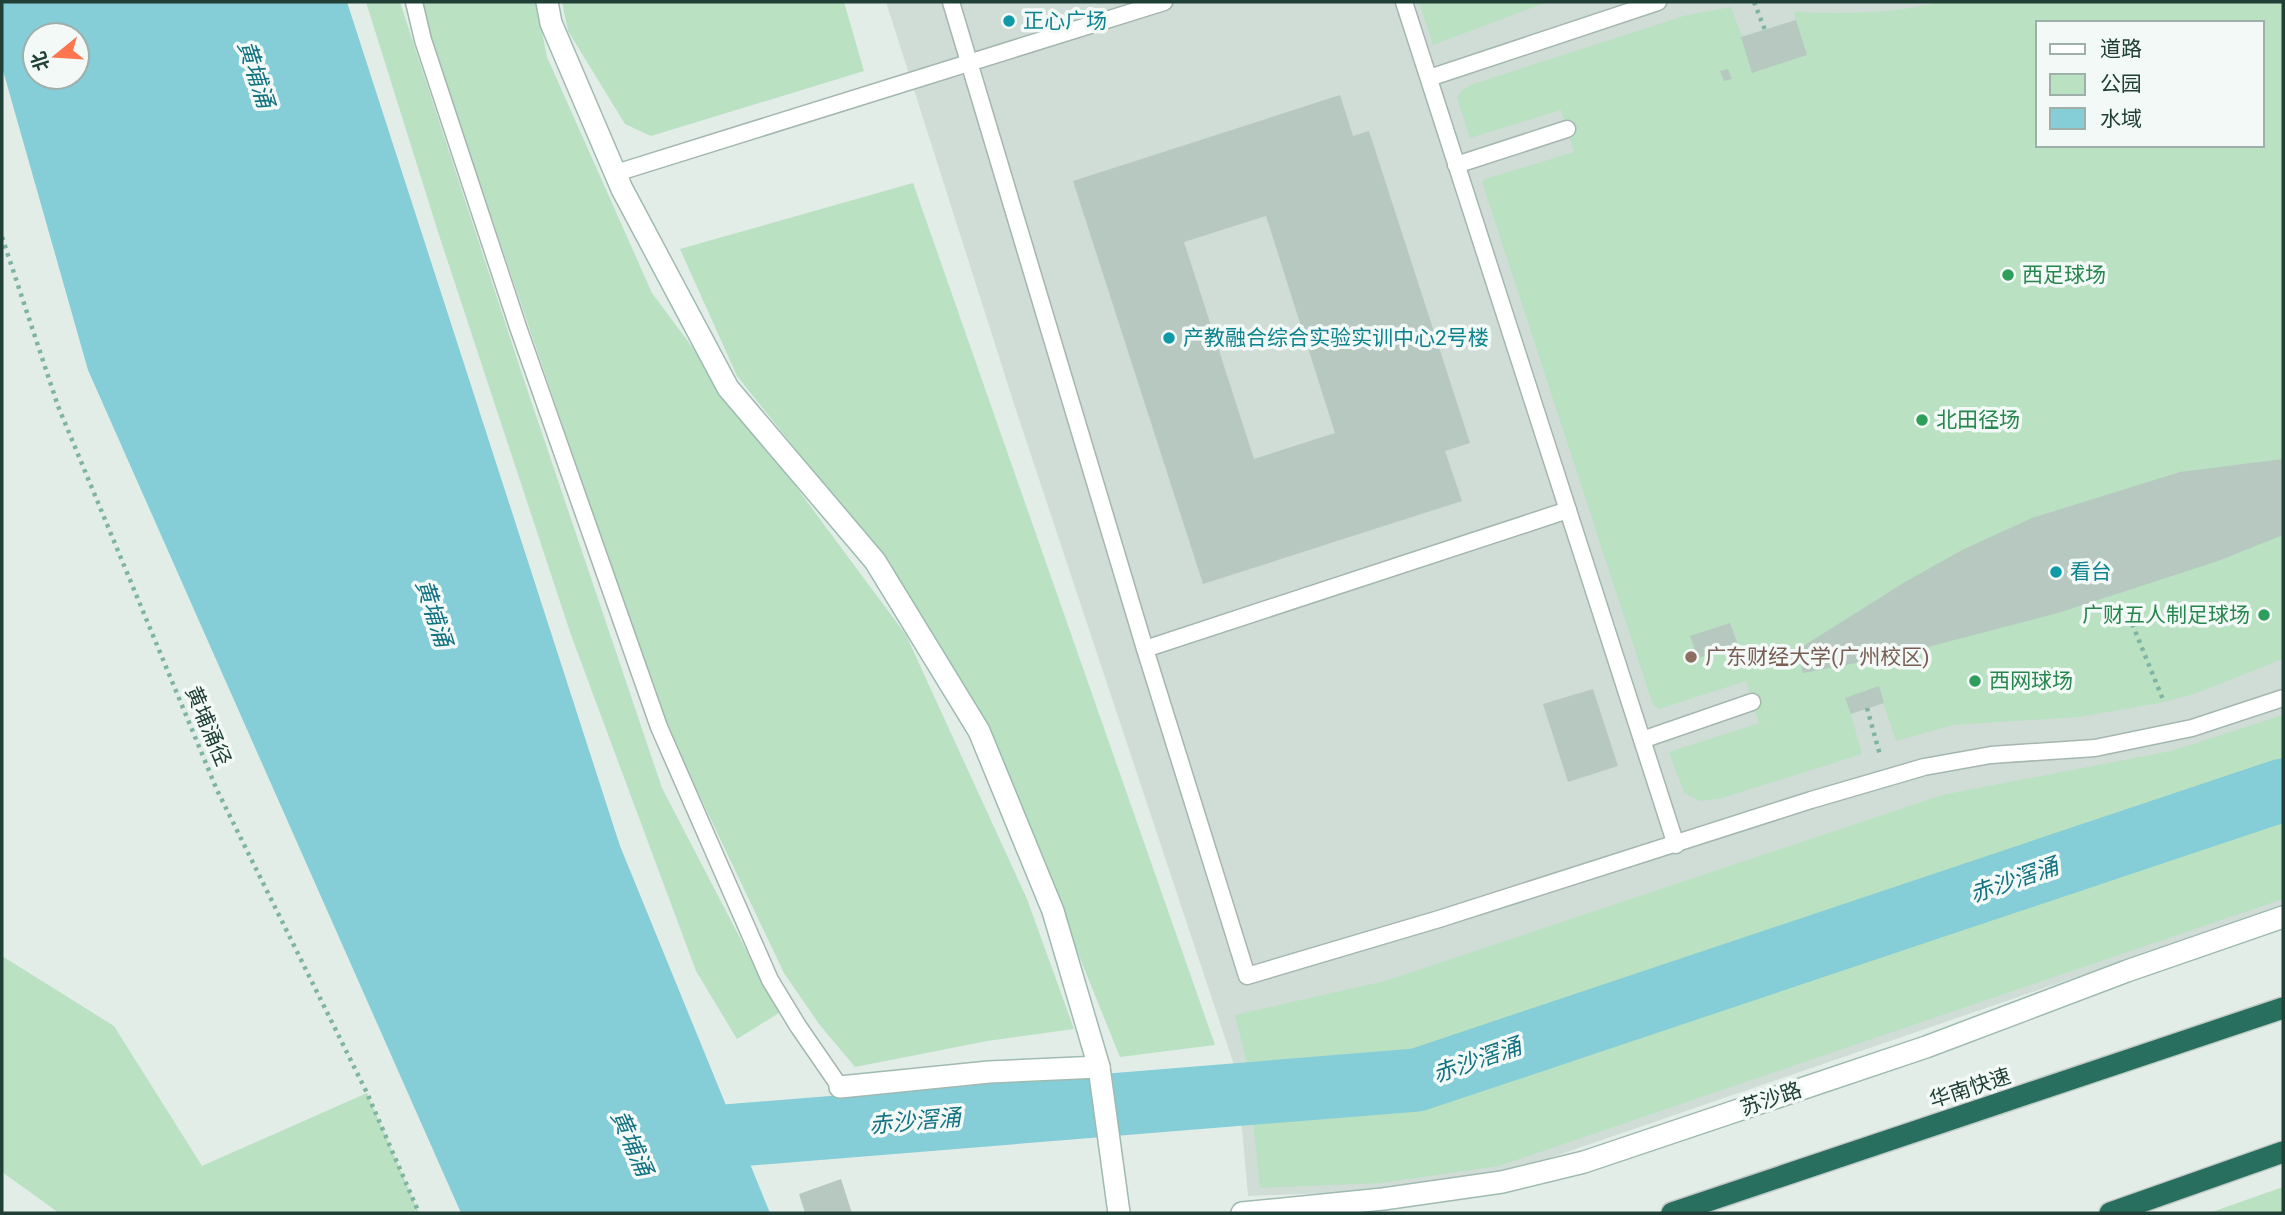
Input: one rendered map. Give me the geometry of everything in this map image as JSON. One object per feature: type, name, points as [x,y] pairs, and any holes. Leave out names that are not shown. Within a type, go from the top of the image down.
[{"type":"highway","name":"华南快速","points":[[1672,1213],[2283,1008]]},
{"type":"highway","points":[[2110,1213],[2283,1152]]},
{"type":"street","points":[[547,2],[551,23],[616,173],[728,388],[875,561],[979,731],[1053,911],[1099,1067],[1119,1213]]},
{"type":"street","name":"苏沙路","points":[[1242,1213],[1382,1199],[1502,1182],[1584,1161],[1926,1047],[2127,971],[2283,917]]},
{"type":"street","points":[[840,1087],[989,1072],[1099,1067]]},
{"type":"lane","points":[[414,2],[423,40],[514,314],[659,727],[770,980],[840,1087]]},
{"type":"lane","points":[[951,2],[1145,649],[1247,976],[1440,919],[1924,766],[1991,755],[2095,748],[2192,728],[2283,698]]},
{"type":"lane","points":[[616,173],[1164,2]]},
{"type":"lane","points":[[1404,2],[1676,845]]},
{"type":"lane","points":[[1429,78],[1658,2]]},
{"type":"lane","points":[[1456,165],[1567,129]]},
{"type":"lane","points":[[1145,649],[1568,510]]},
{"type":"lane","points":[[1642,740],[1752,702]]},
{"type":"path","points":[[1754,2],[1765,30]]},
{"type":"path","name":"黄埔涌径","points":[[2,237],[58,406],[217,790],[367,1093],[419,1213]]},
{"type":"path","points":[[2129,616],[2164,702]]},
{"type":"path","points":[[1867,708],[1879,751]]},
{"type":"shaded area","name":"广东财经大学(广州校区)","points":[[886,2],[2283,2],[2283,906],[1500,1175],[1378,1191],[1248,1196],[1237,1074],[1015,407]]},
{"type":"green space","points":[[366,2],[400,2],[662,788],[779,1013],[737,1039],[696,971],[571,635],[439,235]]},
{"type":"green space","points":[[421,2],[536,2],[547,57],[652,293],[906,635],[1027,899],[1074,1029],[987,1041],[855,1067],[819,1024],[784,973],[664,721],[430,38]]},
{"type":"green space","points":[[562,2],[844,2],[864,71],[651,136],[625,124],[568,31]]},
{"type":"green space","points":[[1419,2],[1547,2],[1433,45]]},
{"type":"green space","name":"北田径场","points":[[1941,2],[2283,2],[2283,659],[2194,694],[2164,702],[2079,717],[1953,725],[1896,741],[1883,703],[1851,714],[1862,754],[1722,798],[1701,801],[1684,793],[1669,752],[1759,723],[1746,681],[1659,709],[1653,705],[1482,182],[1574,152],[1561,110],[1470,138],[1457,98],[1462,90],[1470,85],[1687,15],[1731,7],[1742,37],[1796,20],[1794,12],[1904,9]]},
{"type":"green space","points":[[913,183],[1215,1045],[1120,1057],[983,719],[871,544],[737,376],[680,249]]},
{"type":"green space","points":[[2283,715],[2283,770],[1417,1053],[1250,1076],[1235,1015],[1385,981],[1942,795],[2171,751]]},
{"type":"green space","points":[[2283,815],[2283,899],[1499,1166],[1381,1183],[1260,1188],[1252,1112],[1406,1096],[1509,1074]]},
{"type":"green space","points":[[2,956],[114,1026],[202,1166],[367,1093],[419,1213],[59,1213],[2,1172]]},
{"type":"green space","points":[[2283,1187],[2283,1213],[2209,1213]]},
{"type":"water","name":"黄埔涌","points":[[2,2],[347,2],[620,846],[770,1213],[461,1213],[88,370],[2,67]]},
{"type":"building","points":[[1796,20],[1807,55],[1752,73],[1741,37]]},
{"type":"building","points":[[1728,69],[1732,79],[1724,81],[1720,71]]},
{"type":"building","name":"产教融合综合实验实训中心2号楼","points":[[1340,95],[1353,136],[1369,131],[1470,443],[1445,451],[1462,501],[1203,584],[1073,181]],"holes":[[[1266,216],[1335,433],[1254,459],[1184,242]]]},
{"type":"building","name":"看台","points":[[2283,459],[2283,535],[2218,561],[2058,613],[1893,656],[1803,673],[1797,650],[1905,582],[1962,550],[2032,518],[2180,472]]},
{"type":"building","points":[[1730,623],[1738,645],[1698,658],[1690,636]]},
{"type":"building","points":[[1879,686],[1884,703],[1851,714],[1845,698]]},
{"type":"building","points":[[1593,689],[1618,766],[1568,782],[1543,704]]},
{"type":"building","points":[[841,1179],[852,1213],[805,1213],[799,1194]]},
{"type":"waterway","name":"赤沙滘涌","points":[[652,1142],[1417,1080],[2283,790]]},
{"type":"place","name":"正心广场","points":[[1009,21]]},
{"type":"place","name":"西足球场","points":[[2008,275]]},
{"type":"place","name":"产教融合综合实验实训中心2号楼","points":[[1169,338]]},
{"type":"place","name":"北田径场","points":[[1922,420]]},
{"type":"place","name":"看台","points":[[2056,572]]},
{"type":"place","name":"广财五人制足球场","points":[[2264,615]]},
{"type":"place","name":"广东财经大学(广州校区)","points":[[1691,657]]},
{"type":"place","name":"西网球场","points":[[1975,681]]}]
